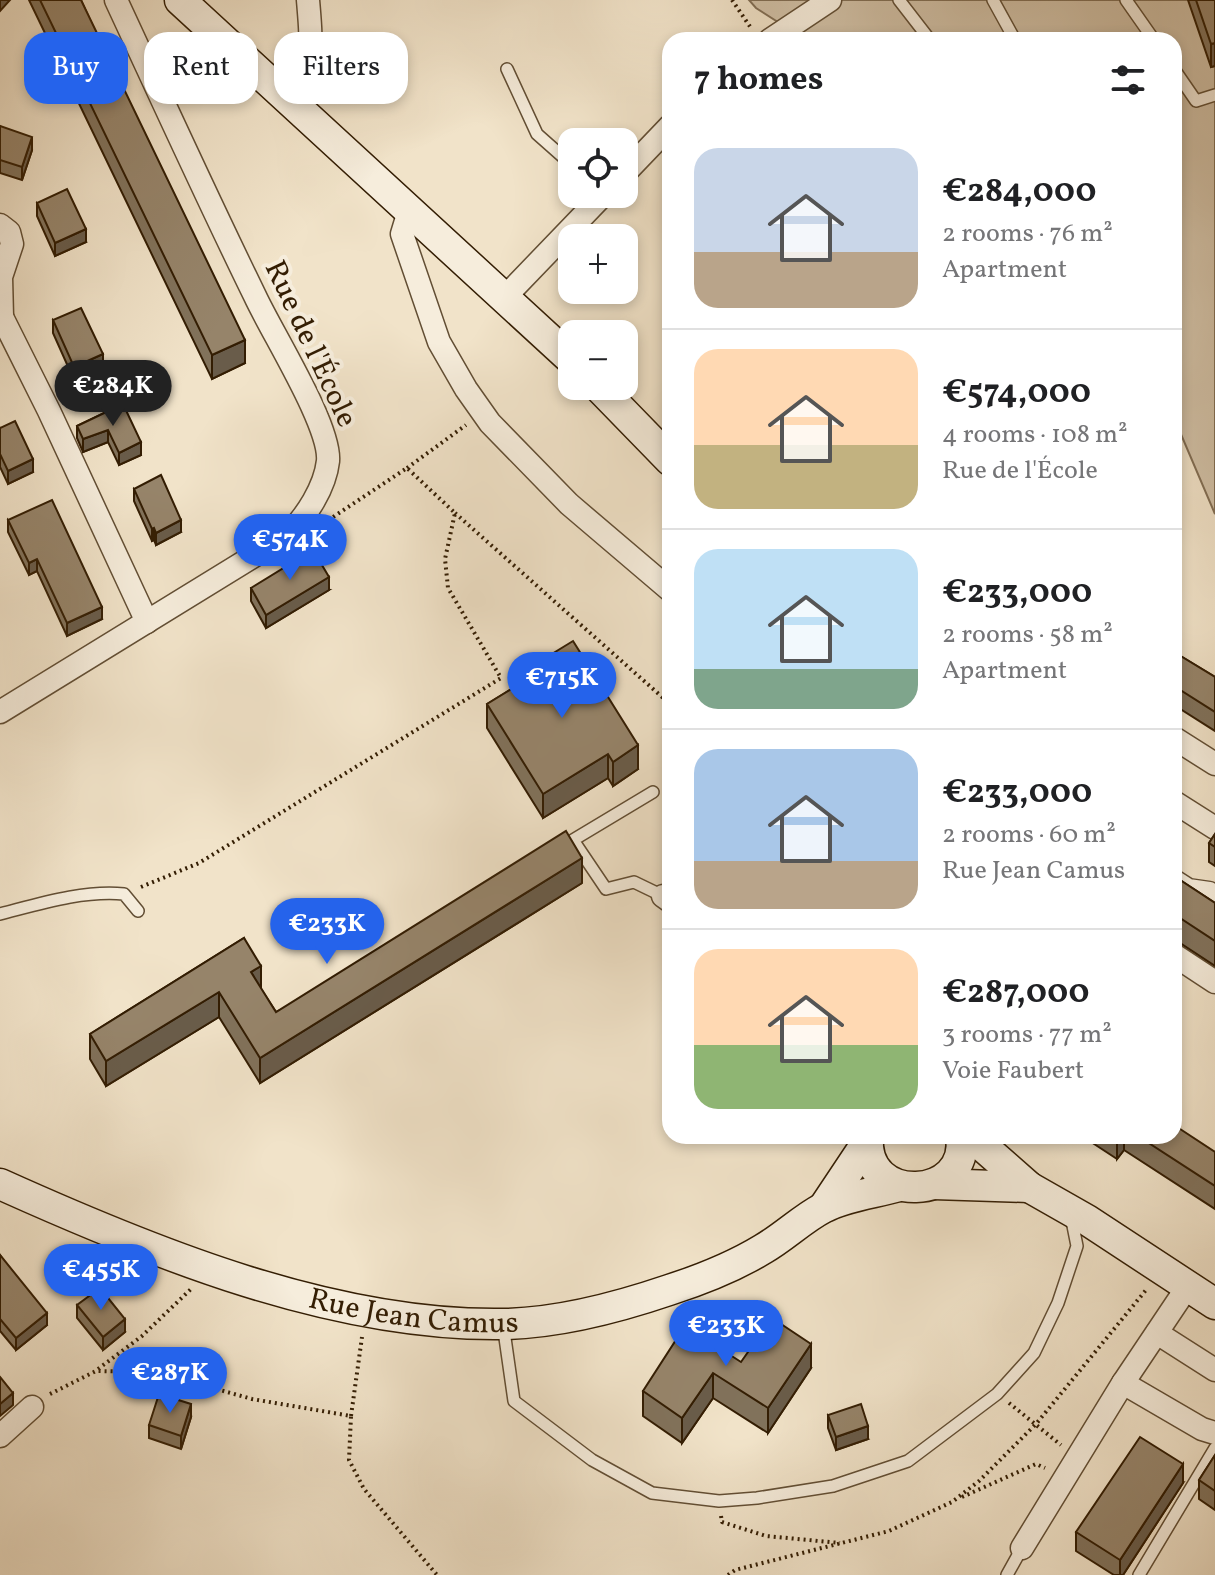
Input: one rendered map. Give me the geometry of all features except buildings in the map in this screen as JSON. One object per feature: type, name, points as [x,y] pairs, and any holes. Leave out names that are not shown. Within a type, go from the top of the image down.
[{"type":"street","name":"Rue de l'École","points":[[0,712],[288,535],[308,510],[328,461],[325,433],[256,299],[116,0]]},
{"type":"street","points":[[180,0],[274,87]]},
{"type":"street","points":[[308,0],[311,32]]},
{"type":"street","points":[[795,32],[830,0]]},
{"type":"street","points":[[293,104],[558,347]]},
{"type":"street","points":[[638,159],[662,134]]},
{"type":"street","points":[[504,298],[591,208]]},
{"type":"street","points":[[409,211],[402,234],[439,342],[466,389],[483,413],[569,504],[662,583]]},
{"type":"street","points":[[0,225],[9,232],[12,244],[1,277],[1,315],[147,622]]},
{"type":"street","points":[[612,400],[662,452]]},
{"type":"street","points":[[1182,743],[1215,764]]},
{"type":"street","points":[[1182,807],[1215,828]]},
{"type":"street","points":[[1182,886],[1215,897]]},
{"type":"street","points":[[1182,960],[1215,982]]},
{"type":"street","name":"Rue Jean Camus","points":[[824,1207],[864,1144]]},
{"type":"street","points":[[869,1144],[871,1160],[882,1176],[899,1186]]},
{"type":"street","points":[[934,1184],[949,1174],[972,1144]]},
{"type":"street","points":[[982,1144],[1029,1187],[1087,1220],[1215,1304]]},
{"type":"street","name":"Rue Jean Camus","points":[[0,1184],[78,1219],[211,1269],[287,1292],[366,1310],[436,1320],[503,1324],[555,1319],[606,1309],[685,1285],[763,1250],[824,1207],[899,1186],[1029,1187]]},
{"type":"street","points":[[1022,1548],[1123,1383],[1188,1286]]},
{"type":"street","points":[[1157,1333],[1215,1370]]},
{"type":"street","points":[[1123,1383],[1202,1429],[1215,1433]]},
{"type":"street","points":[[0,1436],[32,1407]]},
{"type":"lane","points":[[899,0],[924,32]]},
{"type":"lane","points":[[993,0],[1011,32]]},
{"type":"lane","points":[[1126,0],[1148,32]]},
{"type":"lane","points":[[507,69],[537,134],[558,153]]},
{"type":"lane","points":[[1182,81],[1196,101],[1215,95]]},
{"type":"lane","points":[[653,792],[573,840],[606,889],[634,882],[662,896]]},
{"type":"lane","points":[[0,914],[51,901],[111,893],[124,894],[138,911]]},
{"type":"lane","points":[[503,1324],[514,1401],[592,1460],[652,1493],[719,1501],[833,1486],[908,1461],[997,1394],[1034,1353],[1058,1303],[1077,1246],[1070,1212]]},
{"type":"lane","points":[[1139,1575],[1215,1448]]},
{"type":"lane","points":[[1007,1575],[1022,1548]]},
{"type":"path","points":[[732,0],[759,32]]},
{"type":"path","points":[[288,535],[320,526],[483,413]]},
{"type":"path","points":[[407,468],[662,697]]},
{"type":"path","points":[[124,894],[199,863],[501,678],[448,588],[445,559],[455,513]]},
{"type":"path","points":[[32,1407],[57,1389],[96,1371],[142,1336],[211,1269]]},
{"type":"path","points":[[952,1502],[979,1481],[1036,1424],[1162,1270]]},
{"type":"path","points":[[366,1310],[351,1416],[349,1460],[364,1489],[437,1575]]},
{"type":"path","points":[[96,1371],[155,1374],[252,1399],[351,1416]]},
{"type":"path","points":[[997,1394],[1068,1450]]},
{"type":"path","points":[[728,1575],[735,1570],[889,1531],[1036,1464],[1053,1471],[1065,1481]]},
{"type":"path","points":[[719,1501],[722,1522],[766,1536],[844,1543]]},
{"type":"shaded area","points":[[749,0],[1215,0],[1215,514],[1182,437],[1182,32],[794,32],[756,8]]}]
